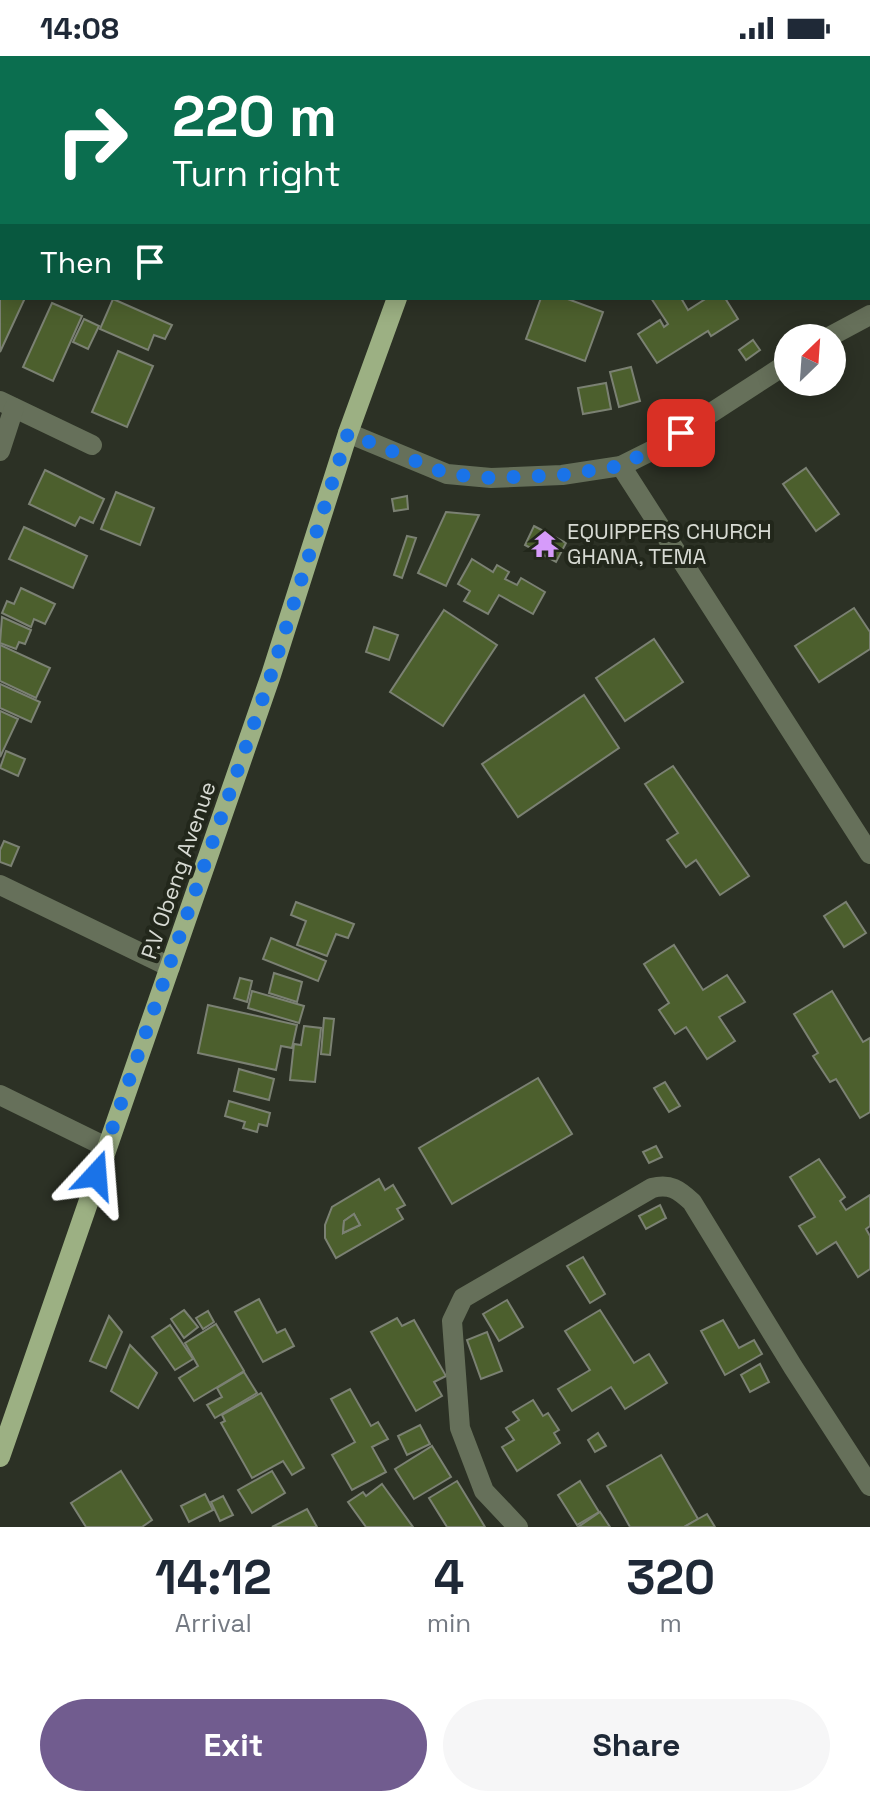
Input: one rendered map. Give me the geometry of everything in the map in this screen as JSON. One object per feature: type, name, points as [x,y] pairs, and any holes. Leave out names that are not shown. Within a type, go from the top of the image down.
[{"type":"main road","name":"P.V Obeng Avenue","points":[[0,1457],[271,675],[348,433],[396,300]]},
{"type":"street","points":[[846,328],[870,315]]},
{"type":"street","points":[[348,433],[447,474],[491,478],[562,475],[621,466],[657,448],[774,372]]},
{"type":"street","points":[[0,451],[7,404],[92,445]]},
{"type":"street","points":[[621,466],[870,854]]},
{"type":"street","points":[[0,885],[170,967]]},
{"type":"street","points":[[0,1095],[106,1147]]},
{"type":"street","points":[[518,1527],[484,1491],[460,1428],[452,1321],[463,1298],[662,1185],[681,1191],[692,1202],[870,1486]]},
{"type":"building","points":[[0,300],[24,300],[0,352]]},
{"type":"building","points":[[113,300],[172,325],[165,339],[154,335],[148,350],[100,329]]},
{"type":"building","points":[[540,300],[570,300],[603,312],[585,361],[526,339]]},
{"type":"building","points":[[652,300],[682,300],[688,310],[704,300],[726,300],[738,319],[711,336],[708,331],[657,363],[638,334],[660,320],[664,327],[668,324]]},
{"type":"building","points":[[52,303],[82,316],[53,381],[23,367]]},
{"type":"building","points":[[84,319],[99,326],[88,349],[73,342]]},
{"type":"building","points":[[753,340],[760,350],[746,360],[739,350]]},
{"type":"building","points":[[118,351],[153,366],[127,427],[92,412]]},
{"type":"building","points":[[631,367],[640,401],[619,407],[610,372]]},
{"type":"building","points":[[606,383],[611,409],[583,414],[578,388]]},
{"type":"building","points":[[806,468],[839,514],[816,531],[783,484]]},
{"type":"building","points":[[45,470],[104,499],[93,523],[80,517],[75,526],[29,504]]},
{"type":"building","points":[[116,492],[154,508],[140,545],[101,529]]},
{"type":"building","points":[[407,496],[408,509],[394,511],[392,499]]},
{"type":"building","points":[[446,512],[479,515],[446,586],[418,573]]},
{"type":"building","name":"EQUIPPERS CHURCH GHANA, TEMA","points":[[534,526],[566,543],[556,562],[525,545]]},
{"type":"building","points":[[24,527],[87,556],[73,588],[9,559]]},
{"type":"building","points":[[407,536],[416,538],[402,578],[394,575]]},
{"type":"building","points":[[472,559],[493,572],[497,565],[509,572],[505,579],[517,585],[521,578],[545,592],[533,614],[499,595],[488,614],[464,601],[470,591],[458,584]]},
{"type":"building","points":[[21,588],[55,604],[45,624],[34,619],[31,627],[2,613],[7,601],[14,604]]},
{"type":"building","points":[[854,608],[870,632],[870,649],[819,682],[795,646]]},
{"type":"building","points":[[444,610],[497,645],[443,726],[390,692]]},
{"type":"building","points":[[2,617],[31,630],[25,644],[19,642],[16,649],[0,643]]},
{"type":"building","points":[[374,627],[398,635],[389,660],[366,652]]},
{"type":"building","points":[[654,639],[683,682],[625,721],[596,678]]},
{"type":"building","points":[[0,645],[50,668],[36,698],[0,681]]},
{"type":"building","points":[[0,684],[40,702],[31,722],[0,708]]},
{"type":"building","points":[[584,695],[619,748],[518,817],[482,764]]},
{"type":"building","points":[[0,711],[18,719],[0,757]]},
{"type":"building","points":[[6,751],[25,759],[18,776],[0,768]]},
{"type":"building","points":[[673,766],[749,876],[720,895],[696,860],[686,867],[667,840],[678,833],[645,784]]},
{"type":"building","points":[[4,841],[19,847],[11,866],[0,862]]},
{"type":"building","points":[[296,902],[354,924],[348,938],[336,934],[327,956],[297,945],[306,921],[291,915]]},
{"type":"building","points":[[846,902],[866,933],[844,947],[824,916]]},
{"type":"building","points":[[271,938],[326,961],[318,981],[263,959]]},
{"type":"building","points":[[674,945],[703,990],[727,975],[745,1002],[719,1017],[735,1041],[707,1059],[686,1027],[675,1034],[659,1010],[669,1003],[644,964]]},
{"type":"building","points":[[274,973],[302,982],[297,1002],[269,993]]},
{"type":"building","points":[[240,978],[252,981],[247,1002],[234,998]]},
{"type":"building","points":[[252,991],[304,1006],[299,1023],[248,1008]]},
{"type":"building","points":[[832,991],[863,1042],[870,1038],[870,1112],[860,1118],[836,1079],[830,1082],[813,1056],[818,1053],[794,1014]]},
{"type":"building","points":[[208,1005],[297,1025],[292,1048],[281,1046],[276,1070],[198,1053]]},
{"type":"building","points":[[324,1018],[334,1019],[330,1055],[321,1054]]},
{"type":"building","points":[[304,1026],[321,1028],[315,1082],[290,1080],[294,1044],[301,1045]]},
{"type":"building","points":[[239,1069],[274,1079],[269,1100],[234,1091]]},
{"type":"building","points":[[538,1078],[572,1134],[452,1204],[419,1148]]},
{"type":"building","points":[[665,1082],[680,1106],[669,1112],[654,1088]]},
{"type":"building","points":[[229,1101],[270,1113],[267,1126],[259,1124],[257,1132],[243,1128],[245,1122],[225,1116]]},
{"type":"building","points":[[656,1146],[662,1157],[649,1163],[643,1152]]},
{"type":"building","points":[[819,1159],[845,1197],[840,1201],[846,1210],[870,1195],[870,1226],[866,1229],[870,1236],[870,1269],[858,1277],[836,1242],[817,1254],[799,1226],[815,1217],[790,1177]]},
{"type":"building","points":[[379,1179],[385,1190],[393,1185],[405,1205],[397,1209],[403,1219],[336,1258],[325,1238],[325,1225],[332,1207]],"holes":[[[354,1214],[360,1225],[343,1233],[344,1221]]]},
{"type":"building","points":[[660,1205],[666,1218],[646,1229],[639,1216]]},
{"type":"building","points":[[354,1214],[360,1225],[343,1233],[344,1221]]},
{"type":"building","points":[[583,1257],[605,1294],[590,1303],[567,1266]]},
{"type":"building","points":[[259,1299],[277,1333],[285,1329],[294,1346],[263,1362],[235,1312]]},
{"type":"building","points":[[507,1300],[523,1327],[499,1341],[483,1314]]},
{"type":"building","points":[[184,1310],[198,1327],[184,1338],[171,1319]]},
{"type":"building","points":[[600,1310],[634,1363],[649,1354],[667,1383],[625,1409],[611,1387],[572,1411],[558,1389],[590,1370],[565,1331]]},
{"type":"building","points":[[208,1311],[214,1322],[203,1329],[196,1318]]},
{"type":"building","points":[[109,1316],[122,1332],[106,1368],[90,1361]]},
{"type":"building","points":[[397,1318],[402,1326],[414,1320],[446,1376],[434,1382],[442,1396],[416,1411],[371,1332]]},
{"type":"building","points":[[723,1320],[739,1348],[754,1340],[762,1354],[725,1375],[701,1331]]},
{"type":"building","points":[[216,1324],[244,1371],[194,1401],[179,1378],[198,1366],[185,1343]]},
{"type":"building","points":[[170,1325],[193,1359],[175,1370],[152,1337]]},
{"type":"building","points":[[487,1332],[502,1371],[481,1379],[467,1340]]},
{"type":"building","points":[[130,1345],[157,1373],[138,1408],[111,1391]]},
{"type":"building","points":[[760,1364],[769,1382],[750,1392],[741,1375]]},
{"type":"building","points":[[244,1372],[257,1393],[215,1418],[207,1405],[222,1397],[217,1388]]},
{"type":"building","points":[[350,1389],[371,1426],[378,1422],[388,1439],[372,1447],[386,1472],[352,1490],[332,1455],[355,1442],[331,1399]]},
{"type":"building","points":[[261,1393],[304,1468],[292,1475],[283,1461],[252,1478],[221,1423],[225,1421],[222,1415]]},
{"type":"building","points":[[533,1400],[543,1416],[548,1413],[559,1430],[554,1433],[560,1443],[517,1471],[502,1447],[514,1440],[506,1428],[519,1420],[513,1412]]},
{"type":"building","points":[[420,1425],[430,1444],[407,1455],[398,1436]]},
{"type":"building","points":[[598,1433],[606,1446],[595,1452],[588,1440]]},
{"type":"building","points":[[432,1446],[451,1477],[414,1499],[395,1469]]},
{"type":"building","points":[[661,1455],[698,1519],[684,1527],[630,1527],[607,1486]]},
{"type":"building","points":[[121,1471],[152,1520],[142,1527],[86,1527],[71,1503]]},
{"type":"building","points":[[272,1471],[285,1493],[252,1513],[238,1490]]},
{"type":"building","points":[[457,1481],[485,1527],[447,1527],[429,1498]]},
{"type":"building","points":[[580,1481],[599,1512],[577,1525],[558,1495]]},
{"type":"building","points":[[382,1484],[413,1527],[366,1527],[348,1502],[363,1492],[366,1496]]},
{"type":"building","points":[[205,1494],[213,1510],[189,1522],[181,1506]]},
{"type":"building","points":[[223,1496],[233,1515],[220,1521],[211,1502]]},
{"type":"building","points":[[307,1509],[317,1527],[272,1527]]},
{"type":"building","points":[[600,1512],[610,1527],[578,1527]]},
{"type":"building","points":[[707,1514],[715,1527],[684,1527],[698,1519]]},
{"type":"place","name":"EQUIPPERS CHURCH GHANA, TEMA","points":[[545,544]]},
{"type":"route","points":[[96,1175],[271,675],[348,433],[447,474],[491,478],[562,475],[621,466],[681,433]]}]
